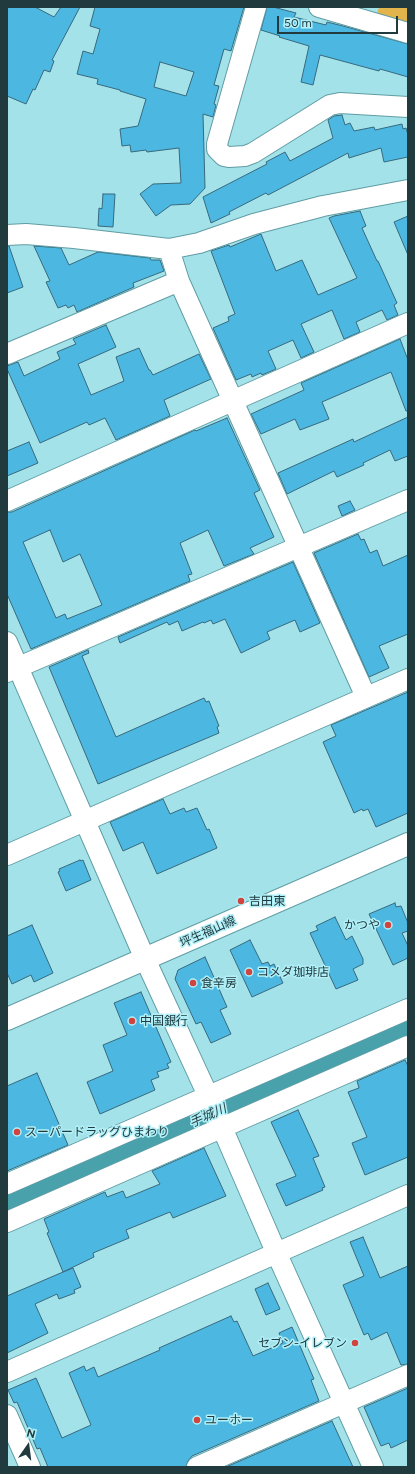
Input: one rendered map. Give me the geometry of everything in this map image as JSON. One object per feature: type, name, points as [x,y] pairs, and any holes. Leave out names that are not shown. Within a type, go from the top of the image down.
[{"type":"main road","name":"坪生福山線","points":[[7,1019],[408,844]]},
{"type":"street","points":[[256,7],[217,144],[217,150],[224,156],[245,156],[253,153],[330,104],[340,103],[408,107]]},
{"type":"street","points":[[319,7],[408,33]]},
{"type":"street","points":[[7,235],[26,234],[74,238],[169,249],[199,243],[254,224],[323,206],[408,190]]},
{"type":"street","points":[[169,249],[178,281],[233,400],[366,698]]},
{"type":"street","points":[[7,354],[178,281]]},
{"type":"street","points":[[7,501],[408,323]]},
{"type":"street","points":[[12,669],[408,500]]},
{"type":"street","points":[[7,642],[12,669],[84,820],[145,959],[210,1098],[276,1252],[373,1467]]},
{"type":"street","points":[[7,855],[408,679]]},
{"type":"street","points":[[7,1184],[210,1098],[408,1009]]},
{"type":"street","points":[[7,1222],[221,1124],[408,1046]]},
{"type":"street","points":[[7,1372],[408,1195]]},
{"type":"street","points":[[197,1467],[408,1375]]},
{"type":"street","points":[[7,1415],[30,1467]]},
{"type":"shaded area","points":[[379,7],[408,7],[408,31],[375,21]]},
{"type":"building","points":[[7,7],[35,7],[54,17],[61,7],[80,7],[52,60],[54,61],[50,72],[44,70],[35,90],[33,89],[26,104],[7,96]]},
{"type":"building","points":[[95,7],[244,7],[231,51],[224,49],[214,85],[219,86],[214,104],[216,105],[213,117],[203,114],[205,188],[190,204],[171,205],[156,216],[140,194],[153,184],[181,183],[179,148],[147,152],[146,150],[131,152],[130,145],[122,146],[120,129],[138,126],[146,99],[97,84],[98,79],[77,74],[83,51],[93,54],[100,29],[90,26]],"holes":[[[160,62],[194,72],[186,96],[154,87]]]},
{"type":"building","points":[[267,7],[273,7],[296,13],[294,17],[326,25],[327,22],[408,44],[408,77],[380,69],[379,71],[320,55],[313,85],[301,82],[309,46],[261,30]]},
{"type":"building","points":[[342,115],[345,125],[350,123],[354,131],[374,127],[375,130],[402,124],[403,129],[406,128],[408,135],[408,157],[384,162],[381,148],[349,158],[348,153],[268,195],[266,193],[211,223],[203,197],[267,164],[266,162],[285,152],[290,161],[333,138],[328,120],[334,116]]},
{"type":"building","points":[[103,194],[115,194],[113,227],[98,226],[99,208],[102,209]]},
{"type":"building","points":[[360,211],[366,226],[362,228],[397,303],[394,305],[398,315],[387,320],[382,310],[356,322],[360,332],[344,339],[332,310],[301,324],[314,352],[301,358],[293,340],[268,351],[276,369],[262,375],[261,373],[252,377],[251,374],[236,380],[213,328],[229,321],[228,317],[235,314],[211,251],[229,245],[230,247],[261,234],[276,271],[302,260],[318,295],[357,278],[329,218]]},
{"type":"building","points":[[408,216],[408,255],[394,222]]},
{"type":"building","points":[[7,246],[9,246],[23,287],[7,293]]},
{"type":"building","points":[[34,246],[61,248],[69,265],[98,252],[160,260],[164,271],[133,283],[134,287],[77,312],[74,305],[68,308],[66,305],[58,308],[46,282],[50,281]]},
{"type":"building","points":[[106,325],[116,347],[78,364],[91,395],[124,381],[116,357],[139,348],[149,370],[153,375],[199,354],[211,379],[164,400],[170,416],[116,440],[105,418],[89,425],[87,422],[40,443],[7,366],[18,362],[24,376],[60,359],[57,352],[76,344],[73,339]]},
{"type":"building","points":[[400,339],[408,360],[408,411],[406,411],[391,372],[322,402],[329,419],[300,430],[295,419],[261,434],[251,414],[304,390],[301,383]]},
{"type":"building","points":[[408,417],[408,456],[395,461],[390,450],[363,463],[364,465],[337,477],[334,471],[287,494],[278,473],[353,439],[354,442]]},
{"type":"building","points":[[227,418],[260,490],[254,493],[274,537],[250,548],[254,554],[224,566],[208,530],[180,543],[192,574],[188,575],[190,581],[31,649],[7,594],[7,512],[12,512],[195,430],[196,431]],"holes":[[[50,530],[63,562],[80,554],[102,605],[67,619],[65,614],[56,618],[23,542]]]},
{"type":"building","points":[[29,442],[38,463],[7,476],[7,451]]},
{"type":"building","points":[[350,501],[355,510],[342,516],[338,506]]},
{"type":"building","points":[[358,534],[361,540],[364,539],[370,553],[377,550],[383,566],[408,555],[408,634],[379,646],[389,668],[369,677],[314,553]]},
{"type":"building","points":[[293,562],[320,623],[300,632],[295,620],[267,632],[270,639],[241,653],[225,619],[213,624],[211,620],[204,623],[203,622],[182,631],[178,621],[169,625],[167,622],[120,643],[118,637]]},
{"type":"building","points":[[88,650],[89,653],[82,656],[116,737],[204,698],[206,702],[209,701],[219,726],[217,727],[219,733],[98,784],[49,667]]},
{"type":"building","points":[[408,692],[408,813],[376,827],[368,809],[363,811],[362,809],[354,813],[323,742],[336,736],[331,725]]},
{"type":"building","points":[[163,799],[170,814],[184,808],[186,812],[197,808],[207,830],[209,829],[217,848],[157,874],[143,842],[123,851],[110,822]]},
{"type":"building","points":[[83,860],[91,880],[66,891],[58,872],[60,871],[59,869]]},
{"type":"building","points":[[395,903],[396,907],[401,906],[408,923],[408,931],[402,933],[408,946],[408,958],[393,965],[369,914]]},
{"type":"building","points":[[335,917],[346,940],[352,936],[363,959],[363,964],[353,969],[358,980],[336,989],[310,933],[318,930],[316,926]]},
{"type":"building","points":[[32,925],[53,973],[34,982],[31,975],[12,984],[7,973],[7,936]]},
{"type":"building","points":[[250,940],[262,964],[268,962],[270,966],[274,964],[283,983],[252,997],[230,950]]},
{"type":"building","points":[[205,957],[227,1007],[220,1010],[231,1034],[211,1043],[201,1022],[196,1024],[175,979],[178,970]]},
{"type":"building","points":[[141,992],[171,1062],[167,1064],[169,1068],[157,1072],[159,1077],[151,1080],[155,1090],[100,1114],[87,1082],[113,1071],[103,1045],[127,1035],[114,1003]]},
{"type":"building","points":[[405,1060],[408,1066],[408,1157],[365,1175],[352,1143],[367,1137],[348,1092],[359,1088],[357,1081]]},
{"type":"building","points":[[37,1073],[68,1145],[7,1171],[7,1086]]},
{"type":"building","points":[[298,1110],[319,1156],[313,1158],[325,1187],[322,1188],[323,1190],[286,1206],[276,1184],[296,1176],[271,1122]]},
{"type":"building","points":[[204,1148],[226,1196],[173,1218],[170,1212],[126,1230],[129,1238],[93,1253],[94,1257],[63,1272],[47,1233],[49,1232],[44,1219],[105,1192],[107,1197],[123,1191],[126,1198],[160,1184],[152,1171]]},
{"type":"building","points":[[363,1237],[380,1278],[408,1266],[408,1364],[401,1365],[387,1332],[371,1340],[368,1333],[364,1335],[343,1285],[364,1276],[350,1242]]},
{"type":"building","points":[[73,1268],[81,1287],[74,1290],[75,1293],[59,1299],[57,1294],[35,1304],[48,1333],[7,1353],[7,1296]]},
{"type":"building","points":[[268,1283],[280,1309],[266,1315],[255,1289]]},
{"type":"building","points":[[231,1316],[234,1322],[237,1321],[253,1356],[283,1343],[279,1333],[292,1327],[314,1379],[311,1380],[319,1401],[192,1456],[186,1467],[48,1467],[40,1448],[37,1449],[17,1402],[14,1403],[8,1390],[36,1378],[62,1438],[91,1425],[69,1373],[84,1366],[86,1371],[94,1367],[98,1377],[160,1350],[159,1348]]},
{"type":"building","points":[[408,1388],[408,1440],[391,1448],[389,1443],[381,1446],[364,1407]]},
{"type":"building","points":[[332,1421],[353,1467],[226,1467]]},
{"type":"waterway","name":"手城川","points":[[7,1203],[408,1029]]},
{"type":"place","name":"吉田東","points":[[241,901]]},
{"type":"place","name":"かつや","points":[[388,925]]},
{"type":"place","name":"コメダ珈琲店","points":[[249,972]]},
{"type":"place","name":"食辛房","points":[[193,983]]},
{"type":"place","name":"中国銀行","points":[[132,1021]]},
{"type":"place","name":"スーパードラッグひまわり","points":[[17,1132]]},
{"type":"place","name":"セブン-イレブン","points":[[355,1343]]},
{"type":"place","name":"ユーホー","points":[[197,1420]]}]
